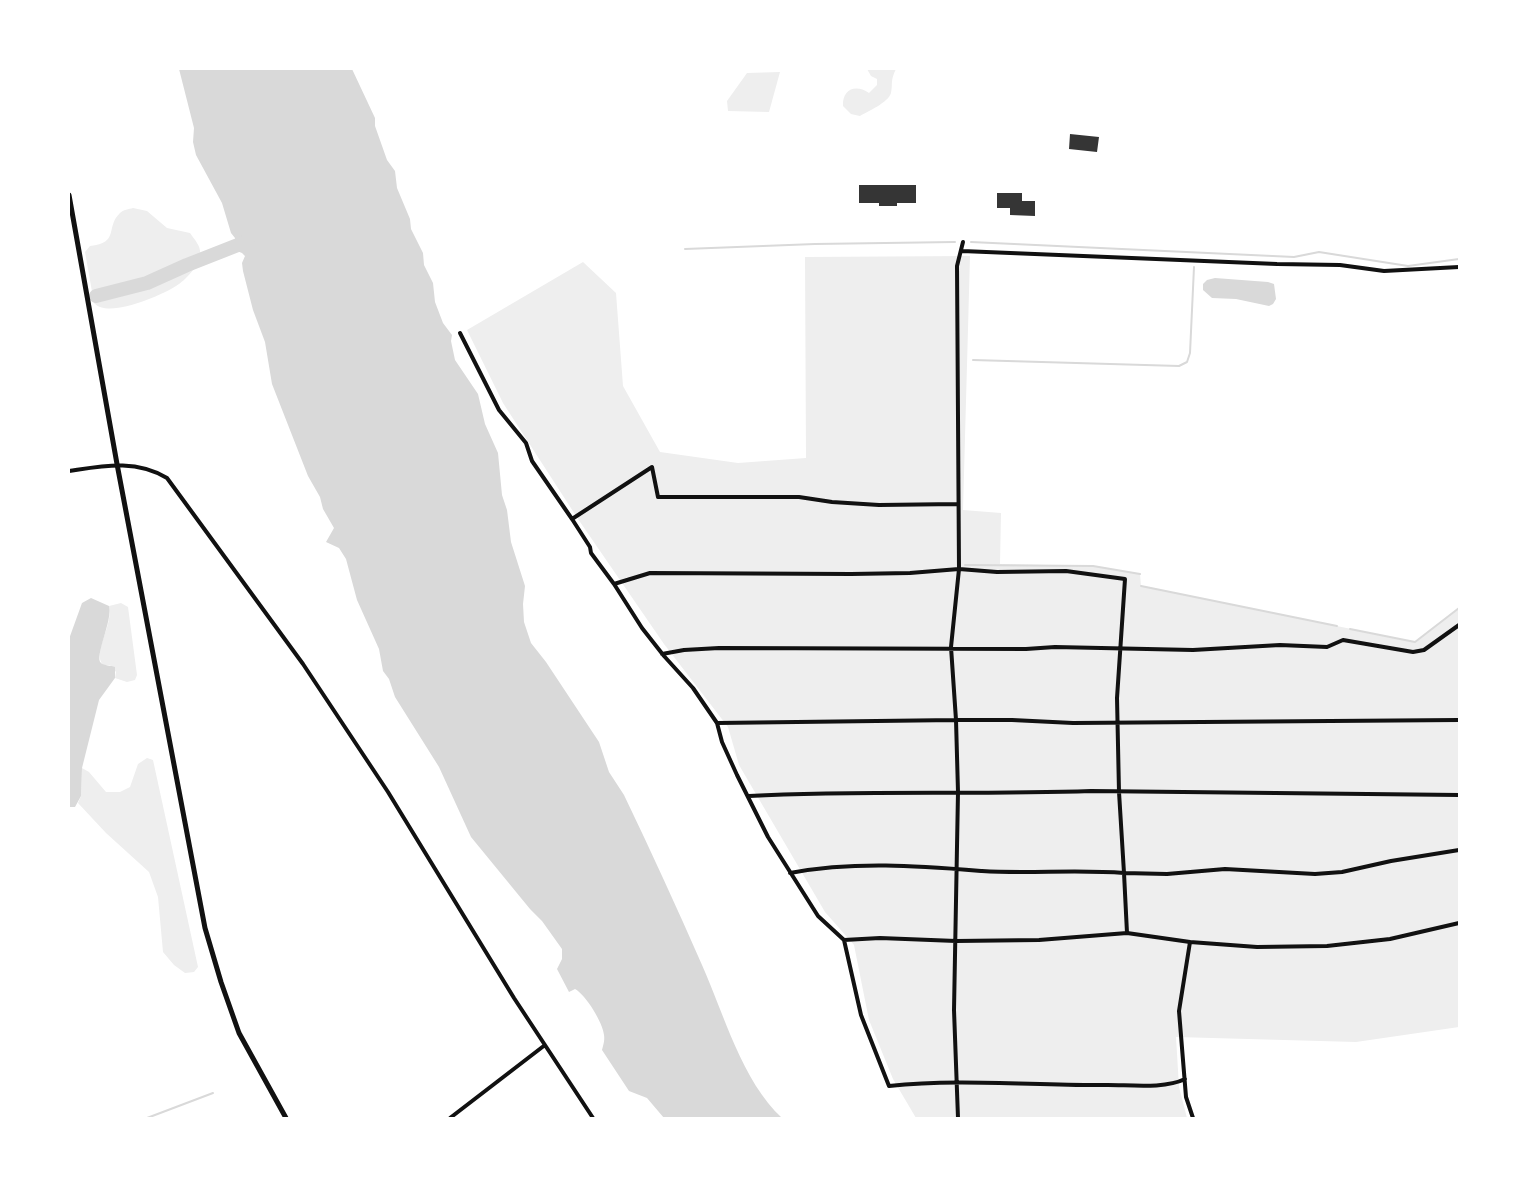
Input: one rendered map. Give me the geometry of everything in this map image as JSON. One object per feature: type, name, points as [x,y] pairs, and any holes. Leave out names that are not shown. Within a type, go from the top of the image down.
[{"type":"street","points":[[69,195],[117,464],[205,928],[239,1033],[286,1118]]},
{"type":"street","points":[[958,1118],[954,1010],[958,792],[956,720],[949,647],[959,569],[957,266],[963,242]]},
{"type":"street","points":[[962,251],[1340,265],[1384,271],[1459,267]]},
{"type":"street","points":[[460,333],[500,410],[526,443],[532,461],[590,547],[591,553],[642,628],[693,688],[717,723],[722,742],[768,837],[790,873],[818,916],[844,940],[861,1015],[889,1086],[956,1083],[1175,1084],[1185,1079]]},
{"type":"street","points":[[69,471],[117,464],[154,470],[167,478],[303,664],[388,792],[514,998],[593,1118]]},
{"type":"street","points":[[572,519],[652,467],[658,496],[799,497],[879,505],[958,504]]},
{"type":"street","points":[[614,584],[650,573],[840,574],[909,573],[959,569],[997,573],[1066,571],[1125,579],[1117,723],[1127,933]]},
{"type":"street","points":[[662,654],[719,648],[1026,649],[1055,647],[1193,650],[1280,645],[1327,646],[1344,640],[1413,652],[1424,650],[1459,625]]},
{"type":"street","points":[[717,723],[956,720],[1117,723],[1459,720]]},
{"type":"street","points":[[749,796],[816,792],[1224,791],[1288,795],[1371,793],[1459,795]]},
{"type":"street","points":[[790,873],[814,868],[867,864],[981,871],[1177,873],[1225,869],[1315,874],[1342,872],[1459,850]]},
{"type":"street","points":[[844,940],[890,938],[956,941],[1039,940],[1127,933],[1190,942],[1257,946],[1327,946],[1390,939],[1459,923]]},
{"type":"street","points":[[1190,942],[1179,1011],[1186,1097],[1193,1118]]},
{"type":"street","points":[[450,1118],[545,1045]]},
{"type":"shaded area","points":[[179,69],[352,69],[375,118],[375,126],[387,160],[395,171],[397,188],[410,219],[411,229],[423,253],[424,265],[433,283],[435,302],[443,323],[452,335],[455,360],[478,394],[485,424],[498,453],[502,495],[507,510],[511,542],[525,586],[524,622],[531,643],[599,742],[609,772],[624,795],[654,858],[735,1046],[756,1085],[782,1118],[664,1118],[647,1098],[629,1091],[602,1050],[603,1030],[593,1010],[575,989],[569,992],[557,969],[562,959],[562,949],[542,921],[471,837],[439,767],[395,697],[389,679],[383,671],[379,649],[357,600],[346,559],[339,548],[326,542],[334,528],[308,476],[272,384],[265,342],[253,310],[243,271],[242,263],[245,256],[232,249],[235,238],[231,233],[222,203],[196,155],[193,142],[194,128]]},
{"type":"shaded area","points":[[867,69],[896,69],[892,79],[891,93],[882,103],[860,116],[851,114],[843,106],[847,92],[859,89],[869,93],[877,85],[877,79],[871,76]]},
{"type":"shaded area","points":[[780,72],[769,112],[728,111],[727,101],[747,73]]},
{"type":"shaded area","points":[[133,208],[147,211],[167,228],[190,233],[199,248],[199,258],[195,268],[188,276],[168,290],[134,304],[122,307],[101,307],[94,303],[85,252],[90,246],[105,242],[120,213]]},
{"type":"shaded area","points":[[970,256],[963,510],[1001,513],[1000,564],[1093,566],[1140,574],[1141,586],[1415,642],[1459,608],[1459,1027],[1356,1042],[1176,1037],[1179,1087],[1187,1118],[916,1118],[893,1079],[869,1020],[854,945],[825,912],[739,765],[728,727],[664,644],[578,519],[503,403],[467,330],[583,262],[616,293],[623,386],[660,452],[738,463],[806,458],[805,257]]},
{"type":"shaded area","points":[[1215,278],[1274,284],[1276,299],[1269,306],[1236,299],[1212,298],[1203,290],[1203,284]]},
{"type":"shaded area","points":[[91,598],[109,606],[110,612],[99,659],[102,664],[115,667],[115,678],[99,700],[82,768],[81,796],[75,807],[69,807],[69,639],[82,603]]},
{"type":"shaded area","points":[[121,603],[128,607],[137,675],[135,680],[127,682],[115,678],[116,672],[110,665],[103,665],[100,660],[101,646],[109,621],[109,606]]},
{"type":"shaded area","points":[[147,758],[153,760],[198,967],[194,972],[185,973],[174,965],[163,952],[158,897],[149,872],[106,833],[78,803],[81,796],[82,768],[89,772],[106,792],[120,792],[130,787],[138,764]]},
{"type":"building","points":[[1070,134],[1099,137],[1097,152],[1069,149]]},
{"type":"building","points":[[859,185],[916,185],[916,203],[879,206],[879,203],[859,203]]},
{"type":"building","points":[[997,193],[1022,193],[1022,201],[1035,201],[1035,216],[1010,215],[1010,208],[997,208]]},
{"type":"waterway","points":[[96,296],[147,283],[248,241]]},
{"type":"waterway","points":[[685,249],[955,242]]},
{"type":"waterway","points":[[971,242],[1294,257],[1319,252],[1408,266],[1459,259]]},
{"type":"waterway","points":[[973,360],[1179,366],[1187,362],[1190,353],[1194,267]]},
{"type":"waterway","points":[[965,565],[1093,566],[1140,574]]},
{"type":"waterway","points":[[1141,586],[1337,626]]},
{"type":"waterway","points":[[1350,629],[1415,642],[1459,608]]},
{"type":"waterway","points":[[147,1118],[213,1093]]}]
